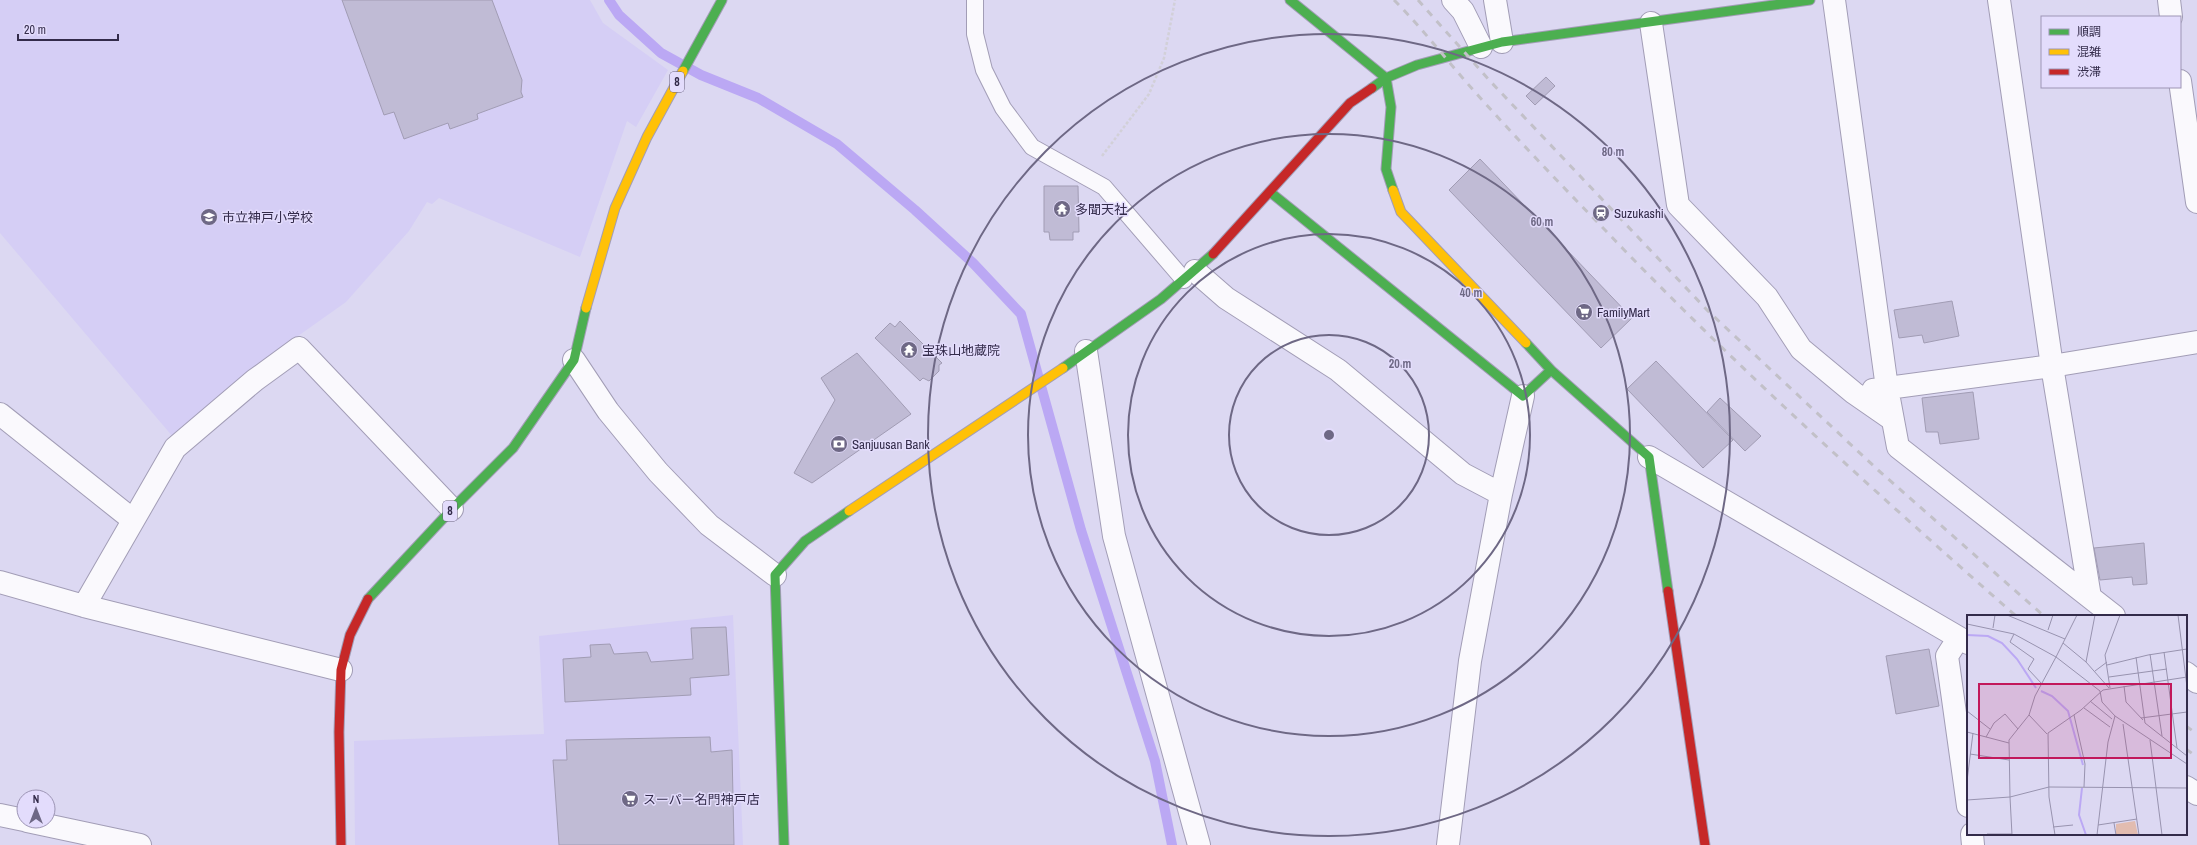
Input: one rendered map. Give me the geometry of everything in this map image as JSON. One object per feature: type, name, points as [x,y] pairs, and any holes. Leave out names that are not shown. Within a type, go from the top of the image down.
[{"type":"street","name":"8","points":[[341,845],[338,732],[341,670],[350,635],[365,602],[452,509],[513,448],[574,360],[593,279],[615,208],[647,137],[720,0]]},
{"type":"street","points":[[1290,0],[1386,78],[1391,107],[1386,169],[1401,212],[1551,370],[1649,457],[1963,641],[1947,656],[1967,799]]},
{"type":"street","points":[[1454,0],[1463,11],[1481,47]]},
{"type":"street","points":[[1495,0],[1502,42]]},
{"type":"street","points":[[784,845],[775,574],[805,541],[1078,357],[1161,299],[1190,276],[1222,246],[1350,103],[1386,78],[1417,65],[1502,42],[1651,23],[1810,0]]},
{"type":"street","points":[[1834,0],[1887,388],[1898,447],[2113,615]]},
{"type":"street","points":[[1999,0],[2052,366],[2090,597]]},
{"type":"street","points":[[2169,0],[2171,16]]},
{"type":"street","points":[[1651,23],[1678,205],[1767,297],[1801,349],[1854,393],[1893,420]]},
{"type":"street","points":[[2181,88],[2197,202]]},
{"type":"street","points":[[1270,192],[1523,396]]},
{"type":"street","points":[[1190,276],[1338,370],[1463,474],[1501,494]]},
{"type":"street","points":[[1854,393],[2052,366],[2197,342]]},
{"type":"street","points":[[84,606],[175,448],[255,380],[299,348],[452,509]]},
{"type":"street","points":[[1078,357],[1114,536],[1200,845]]},
{"type":"street","points":[[574,360],[608,411],[658,472],[709,525],[775,574]]},
{"type":"street","points":[[1448,845],[1470,661],[1501,494],[1523,396],[1551,370]]},
{"type":"street","points":[[0,414],[133,520]]},
{"type":"street","points":[[1649,457],[1705,845]]},
{"type":"street","points":[[0,582],[84,606],[341,670]]},
{"type":"street","points":[[2187,674],[2197,682]]},
{"type":"street","points":[[2187,788],[2197,794]]},
{"type":"street","points":[[0,815],[16,819]]},
{"type":"street","points":[[56,827],[140,845]]},
{"type":"street","points":[[1972,835],[1973,845]]},
{"type":"lane","points":[[975,0],[977,41],[984,70],[1003,108],[1032,147],[1104,187],[1190,276]]},
{"type":"path","points":[[1086,177],[1150,94],[1164,58],[1175,0]]},
{"type":"shaded area","name":"市立神戸小学校","points":[[0,0],[590,0],[603,23],[668,70],[636,127],[627,121],[580,257],[439,198],[432,204],[427,202],[409,231],[346,302],[274,353],[173,437],[0,233]]},
{"type":"shaded area","points":[[733,615],[743,845],[355,845],[354,741],[544,734],[539,636]]},
{"type":"building","points":[[342,0],[492,0],[522,80],[521,92],[523,97],[477,114],[478,119],[450,129],[448,123],[404,139],[394,112],[384,115]]},
{"type":"building","points":[[1546,77],[1555,86],[1535,105],[1526,96]]},
{"type":"building","points":[[1480,159],[1632,318],[1601,348],[1449,190]]},
{"type":"building","name":"多聞天社","points":[[1044,186],[1078,186],[1079,232],[1073,232],[1073,240],[1050,240],[1049,232],[1044,232]]},
{"type":"building","points":[[1952,301],[1959,336],[1924,343],[1922,335],[1899,338],[1894,310]]},
{"type":"building","name":"宝珠山地蔵院","points":[[900,321],[942,363],[939,365],[939,371],[929,381],[923,378],[920,381],[875,338],[890,323],[895,327]]},
{"type":"building","name":"Sanjuusan Bank","points":[[857,353],[911,414],[812,483],[794,473],[835,400],[821,378]]},
{"type":"building","points":[[1656,361],[1733,440],[1703,468],[1627,389]]},
{"type":"building","points":[[1973,392],[1979,439],[1940,444],[1938,432],[1926,432],[1922,398]]},
{"type":"building","points":[[1720,398],[1761,436],[1745,451],[1707,412]]},
{"type":"building","points":[[2144,543],[2147,584],[2133,585],[2132,577],[2100,580],[2094,548]]},
{"type":"building","points":[[726,627],[729,675],[690,678],[691,695],[565,702],[563,659],[591,657],[590,645],[610,644],[614,654],[647,652],[651,662],[693,659],[691,628]]},
{"type":"building","points":[[1929,649],[1939,706],[1896,714],[1886,656]]},
{"type":"building","points":[[710,737],[711,752],[732,750],[734,845],[559,845],[553,760],[567,760],[566,740]]},
{"type":"waterway","points":[[609,0],[619,15],[661,53],[701,75],[758,98],[837,144],[915,210],[973,263],[1021,314],[1081,530],[1155,761],[1172,845]]},
{"type":"railway","points":[[1394,0],[1523,144],[1654,281],[1806,428],[2015,615]]},
{"type":"railway","points":[[1418,0],[1490,81],[1708,311],[1878,470],[2043,615]]},
{"type":"railway","points":[[2187,727],[2197,734]]},
{"type":"railway","points":[[2187,750],[2197,757]]},
{"type":"traffic: fast","points":[[683,71],[722,0]]},
{"type":"traffic: fast","points":[[1290,0],[1386,78],[1391,107],[1386,169],[1393,190]]},
{"type":"traffic: fast","points":[[1372,88],[1386,78],[1417,65],[1502,42],[1810,0]]},
{"type":"traffic: fast","points":[[1270,192],[1523,396],[1551,370],[1526,343]]},
{"type":"traffic: fast","points":[[1063,368],[1161,299],[1213,254]]},
{"type":"traffic: fast","points":[[368,599],[452,509],[513,448],[574,360],[586,308]]},
{"type":"traffic: fast","points":[[1551,370],[1649,457],[1668,591]]},
{"type":"traffic: fast","points":[[784,845],[775,575],[805,541],[849,511]]},
{"type":"traffic: slow","points":[[586,308],[615,208],[647,137],[683,71]]},
{"type":"traffic: slow","points":[[1393,190],[1401,212],[1526,343]]},
{"type":"traffic: slow","points":[[849,511],[1063,368]]},
{"type":"traffic: jam","points":[[1213,254],[1350,103],[1372,88]]},
{"type":"traffic: jam","points":[[1668,591],[1705,845]]},
{"type":"traffic: jam","points":[[341,845],[339,732],[341,670],[350,635],[368,599]]},
{"type":"place","name":"多聞天社","points":[[1062,209]]},
{"type":"place","name":"Suzukashi","points":[[1601,213]]},
{"type":"place","name":"市立神戸小学校","points":[[209,217]]},
{"type":"place","name":"FamilyMart","points":[[1584,312]]},
{"type":"place","name":"宝珠山地蔵院","points":[[909,350]]},
{"type":"place","name":"Sanjuusan Bank","points":[[839,444]]},
{"type":"place","name":"スーパー名門神戸店","points":[[630,799]]}]
